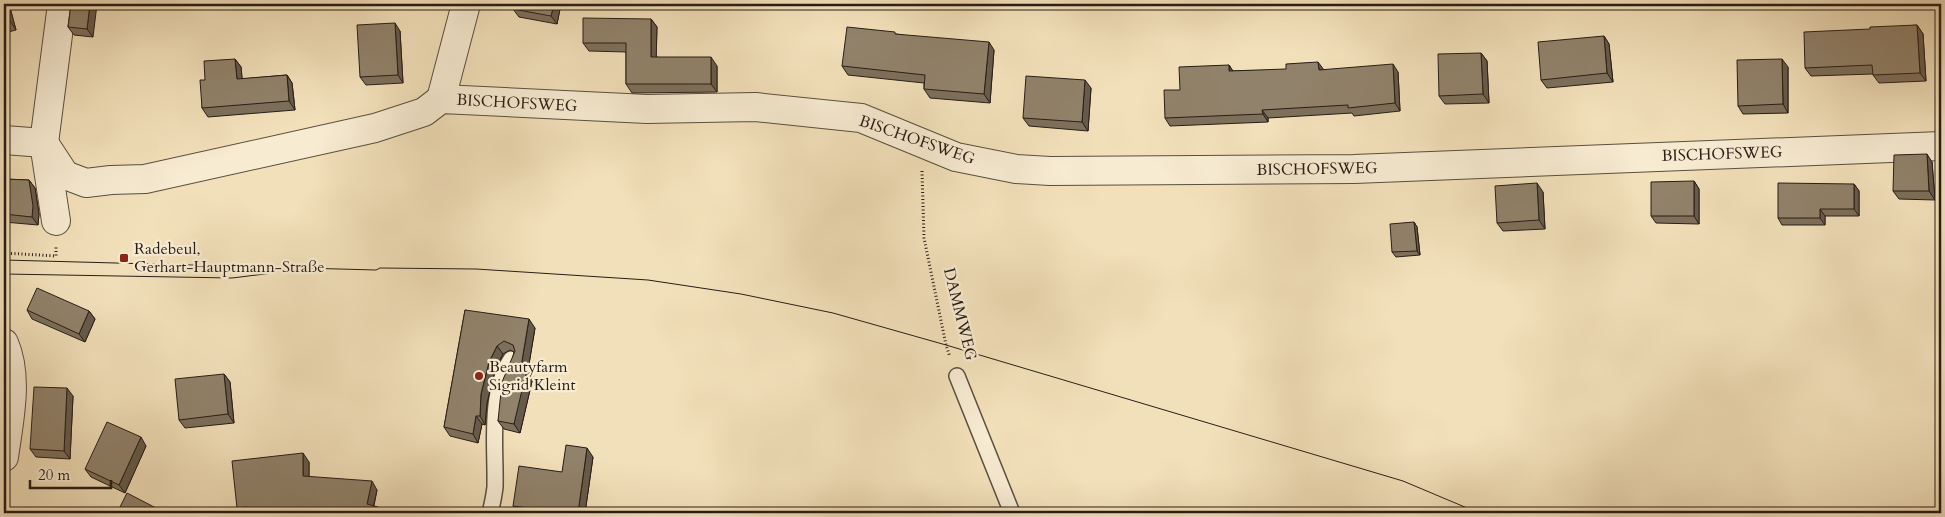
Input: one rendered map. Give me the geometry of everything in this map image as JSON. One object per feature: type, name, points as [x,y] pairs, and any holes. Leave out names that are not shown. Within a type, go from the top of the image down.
[{"type":"street","points":[[56,221],[44,143],[62,4]]},
{"type":"street","points":[[441,99],[466,4]]},
{"type":"street","name":"BISCHOFSWEG","points":[[44,143],[65,175],[86,183],[145,179],[375,128],[424,112],[441,99],[647,109],[755,107],[861,118],[956,157],[1016,169],[1050,171],[1354,169],[1941,146]]},
{"type":"street","points":[[4,140],[44,143]]},
{"type":"street","points":[[4,343],[8,352],[13,399],[4,457]]},
{"type":"lane","points":[[490,513],[495,489],[494,419],[504,370],[511,359]]},
{"type":"lane","name":"DAMMWEG","points":[[958,376],[1012,513]]},
{"type":"path","name":"DAMMWEG","points":[[920,143],[924,238],[946,345],[958,376]]},
{"type":"path","points":[[4,253],[56,256],[56,221]]},
{"type":"building","points":[[71,4],[90,4],[87,29],[68,27]]},
{"type":"building","points":[[514,4],[554,4],[551,16],[513,9]]},
{"type":"building","points":[[4,5],[7,16],[4,17]]},
{"type":"building","points":[[583,18],[651,19],[651,57],[711,57],[711,84],[626,84],[626,43],[583,43]]},
{"type":"building","points":[[395,23],[398,75],[360,77],[357,25]]},
{"type":"building","points":[[1917,25],[1920,73],[1873,75],[1872,65],[1805,68],[1804,32]]},
{"type":"building","points":[[847,27],[895,32],[895,34],[989,42],[984,94],[924,89],[925,75],[842,66]]},
{"type":"building","points":[[1604,36],[1607,73],[1541,80],[1538,42]]},
{"type":"building","points":[[1481,53],[1483,94],[1439,96],[1438,54]]},
{"type":"building","points":[[235,59],[237,79],[287,75],[289,101],[202,108],[200,80],[205,80],[204,61]]},
{"type":"building","points":[[1782,59],[1783,104],[1738,106],[1737,60]]},
{"type":"building","points":[[1318,62],[1319,70],[1393,64],[1395,103],[1348,108],[1348,105],[1262,110],[1263,114],[1165,118],[1164,90],[1180,90],[1179,67],[1229,65],[1229,71],[1286,69],[1286,64]]},
{"type":"building","points":[[1026,76],[1085,80],[1082,122],[1023,118]]},
{"type":"building","points":[[1927,154],[1929,191],[1893,191],[1894,155]]},
{"type":"building","points":[[4,179],[29,180],[33,206],[32,217],[4,214]]},
{"type":"building","points":[[1694,181],[1694,216],[1651,216],[1651,182]]},
{"type":"building","points":[[1537,183],[1539,220],[1497,223],[1495,186]]},
{"type":"building","points":[[1778,183],[1854,184],[1854,209],[1820,209],[1820,218],[1778,218]]},
{"type":"building","points":[[1414,222],[1417,251],[1392,252],[1390,224]]},
{"type":"building","points":[[37,288],[89,311],[79,334],[27,310]]},
{"type":"building","points":[[465,310],[529,319],[521,367],[527,369],[514,424],[498,421],[502,382],[515,351],[513,345],[504,341],[497,346],[489,362],[481,394],[480,416],[476,416],[473,434],[444,427]]},
{"type":"building","points":[[224,374],[228,414],[179,420],[175,379]]},
{"type":"building","points":[[34,387],[67,388],[64,451],[30,449]]},
{"type":"building","points":[[107,422],[141,437],[119,485],[85,469]]},
{"type":"building","points":[[566,445],[587,448],[578,513],[513,506],[519,466],[562,472]]},
{"type":"building","points":[[303,453],[303,476],[372,481],[367,504],[397,513],[247,513],[247,507],[237,508],[232,461]]},
{"type":"building","points":[[127,493],[156,508],[154,513],[117,513]]},
{"type":"tram line","points":[[4,260],[376,270],[380,268],[476,269],[648,280],[741,294],[833,313],[946,345],[1403,481],[1479,513]]},
{"type":"tram line","points":[[4,274],[232,278],[273,273]]},
{"type":"place","name":"Radebeul, Gerhart-Hauptmann-Straße","points":[[124,258]]},
{"type":"place","name":"Beautyfarm Sigrid Kleint","points":[[479,376]]}]
